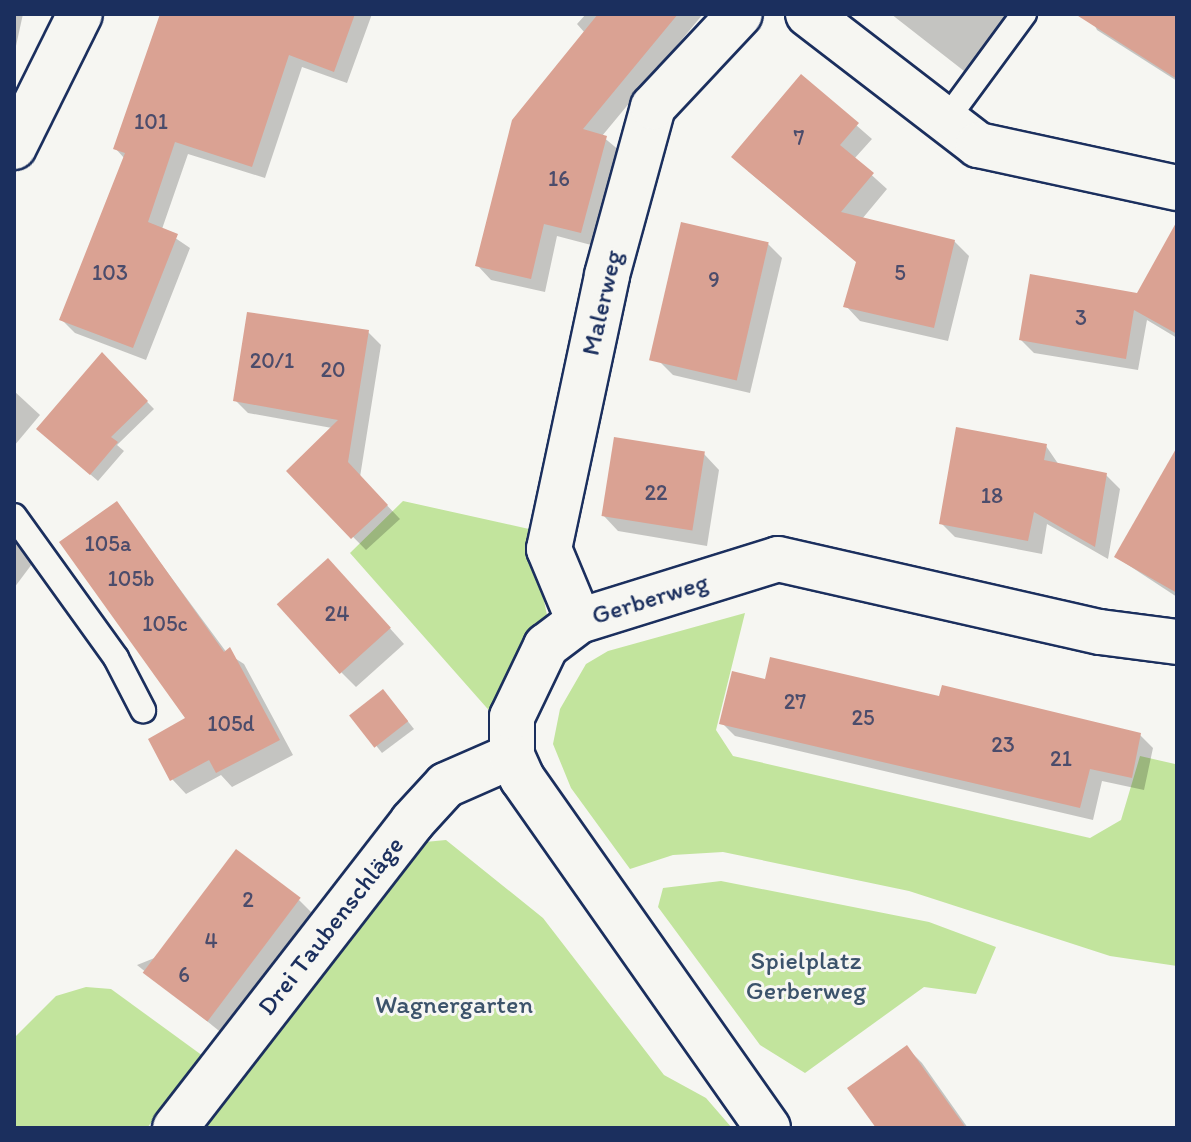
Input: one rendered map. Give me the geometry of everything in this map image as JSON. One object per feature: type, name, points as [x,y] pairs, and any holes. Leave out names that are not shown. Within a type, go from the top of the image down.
[{"type":"street","points":[[14,147],[80,14]]},
{"type":"street","name":"Malerweg","points":[[579,621],[549,549],[607,275],[653,107],[740,14]]},
{"type":"street","points":[[808,14],[978,145],[1177,188]]},
{"type":"street","name":"Gerberweg","points":[[512,756],[512,717],[524,680],[546,646],[579,621],[778,559],[1100,632],[1177,642]]},
{"type":"street","points":[[512,756],[768,1128]]},
{"type":"street","name":"Drei Taubenschläge","points":[[175,1128],[412,822],[446,785],[512,756]]},
{"type":"lane","points":[[946,120],[1024,14]]},
{"type":"lane","points":[[14,516],[116,658],[143,710]]},
{"type":"green space","points":[[403,501],[529,529],[547,615],[501,683],[501,724],[350,553]]},
{"type":"green space","points":[[745,613],[716,730],[733,756],[1090,838],[1121,820],[1140,756],[1175,764],[1177,758],[1177,966],[1110,956],[909,891],[723,852],[673,855],[630,869],[571,788],[553,744],[560,709],[586,664],[608,651]]},
{"type":"green space","name":"Wagnergarten","points":[[446,840],[543,918],[664,1075],[706,1098],[732,1128],[201,1128],[425,842]]},
{"type":"green space","name":"Spielplatz Gerberweg","points":[[721,881],[929,922],[996,947],[976,994],[924,987],[805,1073],[760,1045],[658,907],[663,888]]},
{"type":"green space","points":[[86,987],[111,989],[203,1056],[147,1128],[14,1128],[14,1038],[56,996]]},
{"type":"building","points":[[160,14],[355,14],[334,72],[289,55],[252,167],[175,142],[148,222],[178,234],[133,348],[59,320],[125,153],[113,149]]},
{"type":"building","points":[[598,14],[678,14],[583,129],[607,136],[581,233],[544,224],[531,279],[475,266],[512,120]]},
{"type":"building","points":[[1075,14],[1177,14],[1177,79]]},
{"type":"building","points":[[801,74],[859,123],[840,145],[874,173],[841,212],[955,240],[934,328],[843,307],[856,262],[731,157]]},
{"type":"building","points":[[1177,221],[1177,334],[1134,310],[1126,359],[1019,340],[1030,274],[1137,293]]},
{"type":"building","points":[[681,222],[769,242],[737,381],[649,360]]},
{"type":"building","points":[[247,312],[369,330],[348,462],[388,505],[351,539],[286,471],[338,420],[233,401]]},
{"type":"building","points":[[102,352],[148,401],[111,437],[118,442],[90,475],[36,429]]},
{"type":"building","points":[[956,427],[1047,444],[1044,460],[1107,473],[1095,547],[1034,512],[1028,541],[939,524]]},
{"type":"building","points":[[614,437],[705,451],[692,530],[601,516]]},
{"type":"building","points":[[1177,447],[1177,593],[1114,557]]},
{"type":"building","points":[[117,501],[224,652],[230,647],[280,740],[216,773],[209,760],[170,781],[148,739],[185,718],[59,542]]},
{"type":"building","points":[[328,558],[391,628],[340,674],[277,604]]},
{"type":"building","points":[[770,657],[939,696],[942,685],[1141,733],[1132,778],[1090,769],[1080,808],[719,724],[732,671],[765,679]]},
{"type":"building","points":[[383,689],[408,721],[374,748],[349,715]]},
{"type":"building","points":[[236,849],[301,898],[207,1022],[143,973]]},
{"type":"building","points":[[907,1045],[966,1128],[876,1128],[847,1088]]}]
